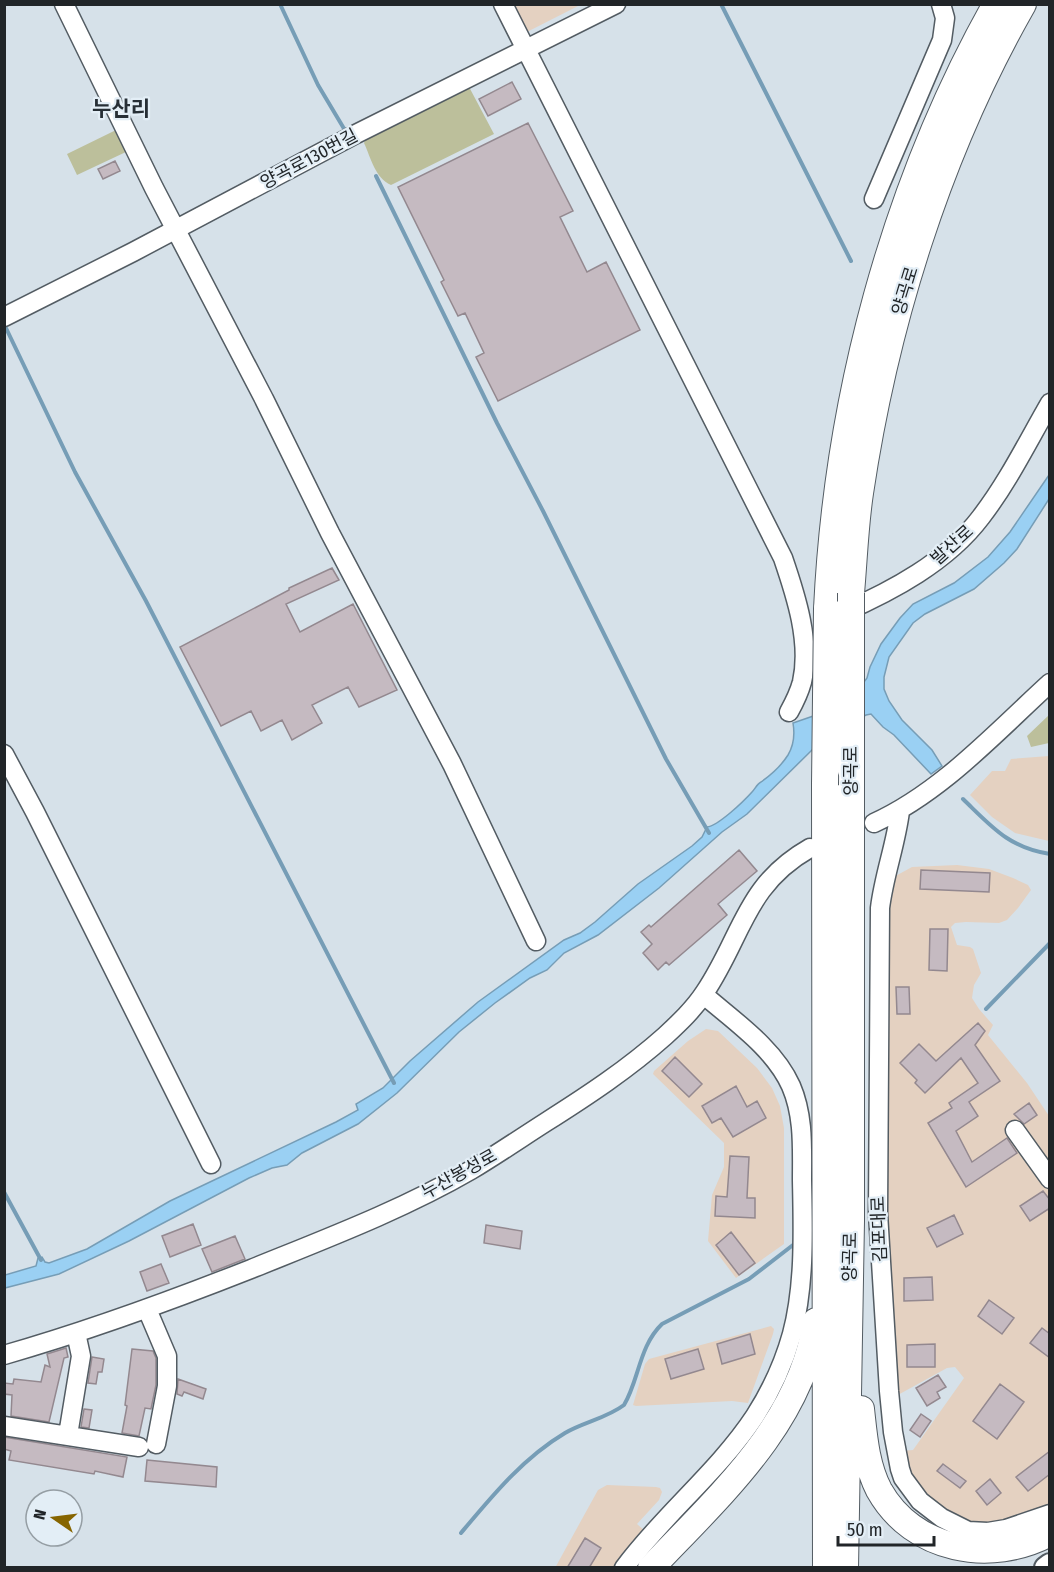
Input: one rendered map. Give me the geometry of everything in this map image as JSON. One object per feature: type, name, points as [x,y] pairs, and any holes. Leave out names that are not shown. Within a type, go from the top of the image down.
[{"type":"highway","points":[[970,51],[989,4]]},
{"type":"highway","name":"양곡로","points":[[826,1568],[825,785],[830,547],[838,479],[855,392],[874,305],[900,219],[929,143],[970,51],[996,4]]},
{"type":"highway","name":"양곡로","points":[[845,1568],[851,1221],[851,593],[860,495],[875,406],[896,317],[951,154],[979,90],[1023,4]]},
{"type":"highway","points":[[651,1568],[749,1463],[766,1439],[795,1388],[815,1332],[819,1305],[826,1180]]},
{"type":"highway","points":[[851,1221],[859,1390],[866,1448],[873,1475],[885,1498],[895,1511],[918,1531],[943,1544],[962,1548],[999,1549],[1018,1545],[1050,1533]]},
{"type":"main road","points":[[1046,1568],[1050,1564]]},
{"type":"street","points":[[64,4],[330,532],[452,764],[536,941]]},
{"type":"street","points":[[503,4],[783,558],[792,585],[802,630],[804,667],[802,682],[789,712]]},
{"type":"street","name":"양곡로130번길","points":[[4,317],[356,134],[616,4]]},
{"type":"street","points":[[874,199],[942,40],[945,18],[941,4]]},
{"type":"street","name":"발산로","points":[[802,630],[899,586],[923,570],[966,534],[980,519],[1006,481],[1050,403]]},
{"type":"street","points":[[874,823],[900,811],[926,793],[1050,683]]},
{"type":"street","points":[[4,754],[211,1164]]},
{"type":"street","name":"김포대로","points":[[900,811],[898,832],[883,885],[880,908],[877,1138],[880,1268],[892,1422],[897,1457],[903,1478],[920,1501],[942,1518],[968,1531],[988,1532],[1006,1529],[1050,1514]]},
{"type":"street","name":"누산봉성로","points":[[4,1355],[147,1308],[327,1239],[470,1170],[564,1111],[625,1068],[687,1015],[704,995],[760,890],[784,865],[810,848]]},
{"type":"street","points":[[624,1568],[725,1456],[755,1417],[786,1353],[800,1293],[803,1204],[802,1138],[796,1097],[776,1062],[736,1022],[704,995]]},
{"type":"street","points":[[1015,1130],[1050,1179]]},
{"type":"street","points":[[4,1426],[147,1445],[166,1386],[167,1356],[147,1308]]},
{"type":"street","points":[[68,1435],[81,1356],[76,1333]]},
{"type":"shaded area","points":[[508,5],[580,5],[523,34]]},
{"type":"shaded area","points":[[1049,756],[1049,841],[1015,833],[992,817],[970,795],[992,771],[1005,771],[1011,759]]},
{"type":"shaded area","points":[[957,865],[989,869],[1028,885],[1031,890],[1007,920],[999,923],[955,923],[951,927],[957,945],[973,949],[981,973],[974,985],[972,998],[993,1025],[988,1035],[1027,1083],[1049,1116],[1049,1508],[982,1528],[944,1513],[909,1480],[901,1451],[913,1450],[964,1378],[955,1367],[947,1368],[896,1396],[883,1249],[884,1029],[890,879],[912,867]]},
{"type":"shaded area","points":[[706,1029],[718,1031],[757,1068],[772,1088],[780,1106],[784,1128],[784,1244],[736,1278],[708,1241],[712,1195],[724,1167],[724,1143],[653,1074],[688,1041]]},
{"type":"shaded area","points":[[771,1326],[774,1329],[773,1334],[748,1403],[732,1401],[633,1405],[645,1364],[649,1359]]},
{"type":"shaded area","points":[[607,1485],[660,1488],[662,1492],[659,1500],[637,1524],[646,1532],[617,1567],[555,1568],[598,1490]]},
{"type":"green space","points":[[468,85],[494,134],[391,185],[381,178],[364,143],[367,136]]},
{"type":"green space","points":[[114,131],[120,131],[128,151],[77,175],[67,154]]},
{"type":"green space","points":[[1049,715],[1049,743],[1031,747],[1027,736]]},
{"type":"water","points":[[1049,475],[1049,499],[1017,549],[974,589],[925,614],[913,623],[889,657],[884,677],[884,689],[889,701],[902,720],[932,750],[942,766],[931,774],[871,714],[836,731],[813,749],[747,814],[722,832],[659,888],[598,935],[564,953],[547,970],[530,978],[495,1003],[459,1032],[397,1093],[358,1124],[302,1153],[287,1165],[272,1168],[249,1178],[129,1241],[59,1274],[5,1288],[5,1275],[36,1266],[38,1258],[42,1257],[45,1262],[49,1263],[87,1249],[170,1201],[358,1110],[356,1104],[383,1088],[410,1061],[478,1002],[564,940],[580,933],[595,922],[638,884],[692,846],[702,837],[707,827],[724,818],[737,807],[758,784],[776,770],[788,755],[794,740],[793,723],[819,714],[859,689],[867,678],[881,644],[900,618],[913,604],[954,583],[988,557],[1010,532]]},
{"type":"building","points":[[512,82],[521,99],[488,116],[479,99]]},
{"type":"building","points":[[528,123],[573,211],[560,217],[587,272],[606,262],[640,330],[498,401],[476,357],[484,353],[465,313],[458,316],[441,282],[444,280],[398,187]]},
{"type":"building","points":[[115,161],[120,171],[103,179],[98,169]]},
{"type":"building","points":[[332,568],[339,580],[286,604],[300,632],[353,604],[397,690],[359,707],[348,687],[312,705],[322,723],[292,740],[282,720],[261,731],[251,711],[221,726],[180,647],[289,588]]},
{"type":"building","points":[[739,850],[757,871],[718,904],[727,915],[669,965],[666,962],[658,970],[643,953],[652,944],[641,932],[649,925],[651,927]]},
{"type":"building","points":[[921,870],[990,873],[989,892],[920,889]]},
{"type":"building","points":[[930,929],[948,929],[947,971],[929,970]]},
{"type":"building","points":[[896,987],[909,987],[910,1014],[897,1014]]},
{"type":"building","points":[[978,1023],[985,1031],[975,1045],[1000,1081],[969,1102],[978,1116],[956,1131],[972,1162],[1007,1138],[1017,1153],[966,1187],[928,1123],[952,1108],[949,1103],[978,1083],[961,1058],[925,1093],[915,1083],[917,1080],[900,1063],[919,1044],[936,1061]]},
{"type":"building","points":[[675,1057],[702,1084],[689,1097],[662,1071]]},
{"type":"building","points":[[736,1086],[747,1107],[757,1101],[766,1118],[733,1137],[721,1118],[712,1123],[702,1106]]},
{"type":"building","points":[[1029,1103],[1037,1115],[1024,1124],[1014,1114]]},
{"type":"building","points":[[730,1156],[749,1157],[747,1198],[755,1198],[755,1218],[715,1216],[716,1196],[727,1197]]},
{"type":"building","points":[[1043,1191],[1050,1200],[1050,1208],[1030,1221],[1020,1206]]},
{"type":"building","points":[[954,1215],[963,1234],[937,1247],[927,1228]]},
{"type":"building","points":[[193,1224],[201,1245],[170,1257],[162,1236]]},
{"type":"building","points":[[486,1225],[522,1231],[520,1249],[484,1243]]},
{"type":"building","points":[[731,1232],[755,1263],[739,1275],[716,1245]]},
{"type":"building","points":[[235,1236],[245,1259],[212,1272],[202,1249]]},
{"type":"building","points":[[161,1264],[169,1283],[147,1291],[140,1272]]},
{"type":"building","points":[[932,1277],[933,1300],[904,1301],[904,1278]]},
{"type":"building","points":[[989,1300],[1014,1318],[1002,1334],[978,1316]]},
{"type":"building","points":[[1042,1328],[1050,1334],[1050,1358],[1030,1343]]},
{"type":"building","points":[[750,1334],[755,1354],[722,1364],[717,1344]]},
{"type":"building","points":[[935,1344],[935,1367],[907,1367],[907,1345]]},
{"type":"building","points":[[66,1348],[68,1357],[64,1358],[49,1422],[11,1416],[12,1395],[4,1394],[4,1383],[13,1384],[14,1379],[41,1382],[45,1365],[50,1367],[47,1354]]},
{"type":"building","points":[[132,1349],[153,1351],[156,1358],[156,1385],[151,1409],[145,1408],[139,1436],[122,1433]]},
{"type":"building","points":[[698,1349],[704,1369],[671,1379],[665,1359]]},
{"type":"building","points":[[92,1357],[104,1359],[102,1372],[98,1372],[96,1384],[88,1383]]},
{"type":"building","points":[[938,1375],[946,1387],[937,1392],[940,1398],[927,1406],[916,1388]]},
{"type":"building","points":[[178,1379],[206,1389],[203,1399],[184,1392],[182,1396],[177,1394]]},
{"type":"building","points":[[1000,1384],[1024,1402],[997,1439],[973,1421]]},
{"type":"building","points":[[84,1409],[92,1410],[89,1428],[81,1427]]},
{"type":"building","points":[[921,1414],[931,1421],[920,1437],[910,1430]]},
{"type":"building","points":[[4,1437],[127,1457],[123,1477],[95,1471],[94,1474],[9,1460],[11,1451],[4,1449]]},
{"type":"building","points":[[1050,1451],[1050,1474],[1028,1491],[1016,1477]]},
{"type":"building","points":[[147,1460],[217,1467],[216,1487],[145,1481]]},
{"type":"building","points":[[943,1464],[966,1481],[960,1488],[937,1471]]},
{"type":"building","points":[[990,1479],[1001,1493],[987,1505],[976,1491]]},
{"type":"building","points":[[585,1538],[601,1548],[589,1568],[567,1568]]},
{"type":"waterway","points":[[280,4],[318,85],[346,132]]},
{"type":"waterway","points":[[721,4],[851,261]]},
{"type":"waterway","points":[[376,176],[666,759],[709,833]]},
{"type":"waterway","points":[[5,326],[75,472],[146,601],[394,1083]]},
{"type":"waterway","points":[[963,799],[992,827],[1012,841],[1023,847],[1050,854]]},
{"type":"waterway","points":[[986,1009],[1050,943]]},
{"type":"waterway","points":[[4,1192],[41,1260]]},
{"type":"waterway","points":[[461,1533],[496,1492],[535,1454],[565,1433],[624,1405],[648,1342],[662,1324],[749,1279],[793,1245]]},
{"type":"district","name":"누산리","points":[[121,109]]}]
